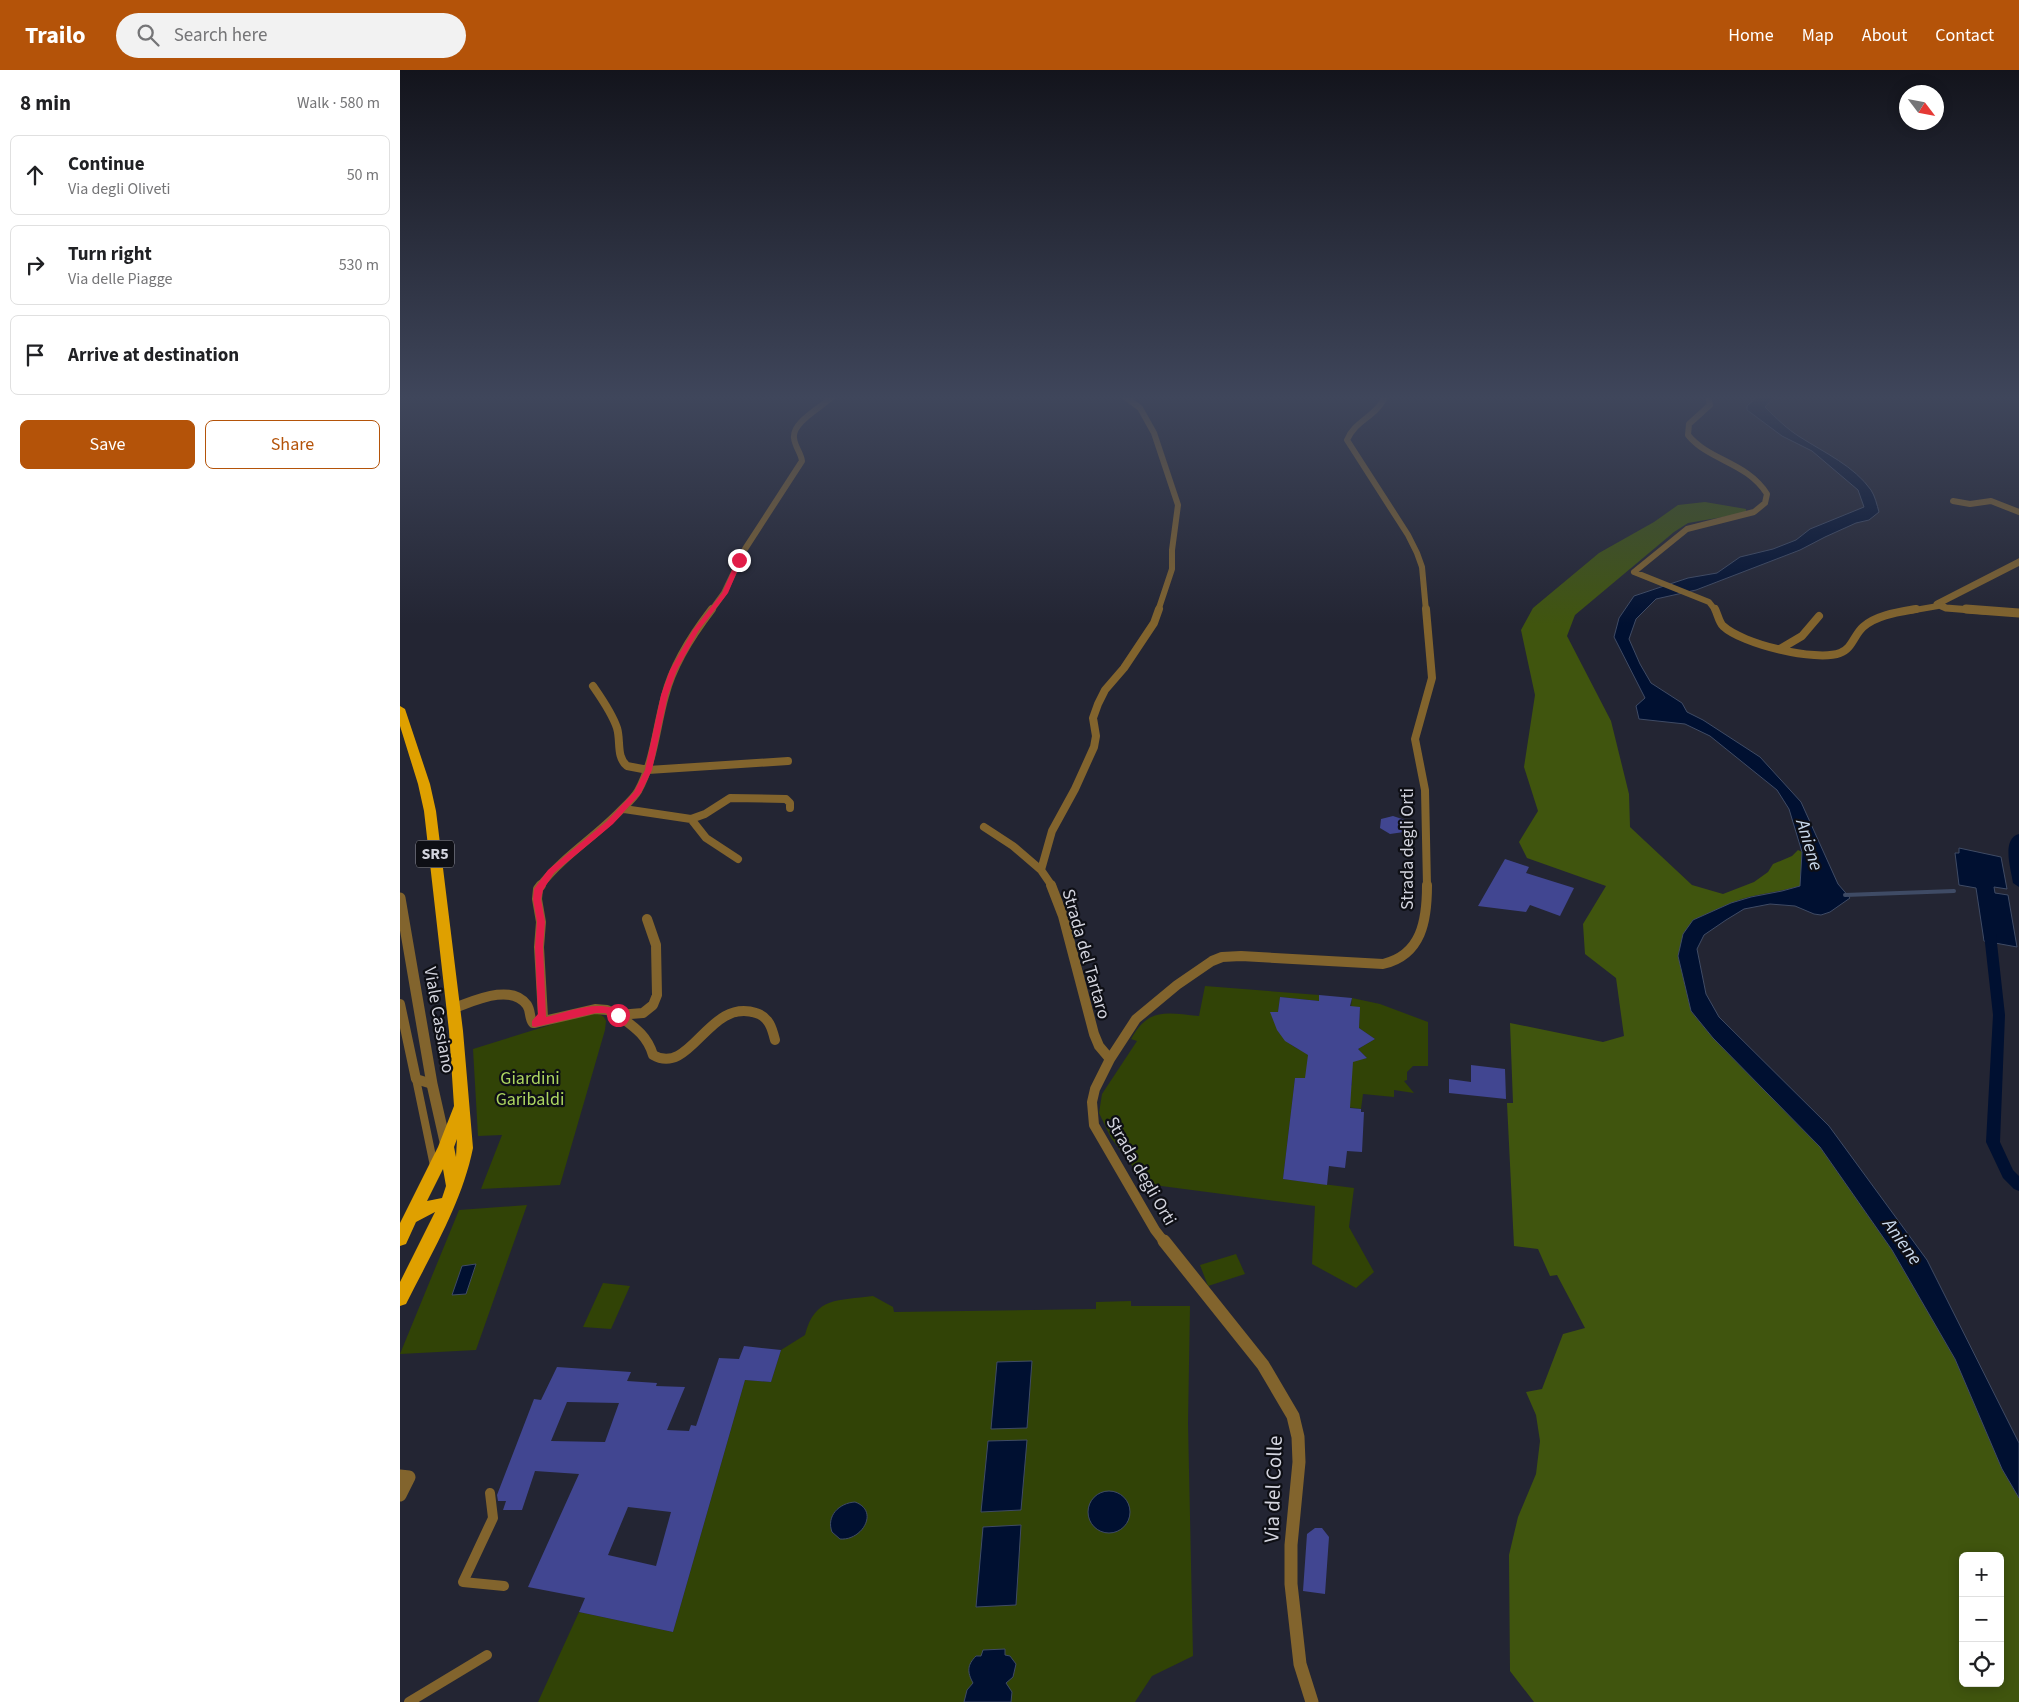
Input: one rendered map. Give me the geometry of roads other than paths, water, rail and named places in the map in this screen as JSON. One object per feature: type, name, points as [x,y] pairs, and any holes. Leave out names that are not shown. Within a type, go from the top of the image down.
[{"type":"main road","name":"SR5","points":[[400,709],[429,805],[454,1005]]},
{"type":"main road","points":[[400,1299],[448,1203],[464,1148],[454,1005]]},
{"type":"main road","points":[[400,1240],[446,1147],[462,1106]]},
{"type":"main road","points":[[446,1147],[454,1186]]},
{"type":"main road","points":[[412,1216],[428,1207],[448,1203]]},
{"type":"street","points":[[535,1023],[543,1015],[539,947],[541,922],[537,899],[538,889],[551,872],[624,809],[637,793],[648,770],[665,695],[674,670],[696,630],[724,593],[745,548],[795,472]]},
{"type":"street","points":[[1041,870],[1052,831],[1075,789],[1094,747],[1096,736],[1093,718],[1098,704],[1106,688],[1124,668],[1154,623],[1172,569],[1172,550],[1178,505],[1167,472]]},
{"type":"street","name":"Strada degli Orti","points":[[1174,1254],[1155,1230],[1094,1125],[1092,1111],[1093,1095],[1110,1059],[1136,1020],[1177,985],[1212,961],[1222,957],[1241,956],[1384,964],[1396,961],[1406,954],[1423,930],[1427,896],[1425,790],[1415,737],[1432,678],[1422,567],[1408,535],[1368,472]]},
{"type":"street","points":[[1747,472],[1764,488],[1766,496],[1765,502],[1754,512],[1702,523],[1686,529],[1634,572],[1714,605],[1720,623],[1727,629],[1751,641],[1818,656],[1838,654],[1848,648],[1858,631],[1869,623],[1894,615],[1938,606],[2019,613]]},
{"type":"street","points":[[1953,501],[1970,504],[1991,501],[2019,512]]},
{"type":"street","points":[[1938,606],[1940,601],[2019,562]]},
{"type":"street","points":[[1780,649],[1790,645],[1810,630],[1819,616]]},
{"type":"street","points":[[593,686],[617,727],[621,759],[631,768],[648,770],[788,761]]},
{"type":"street","points":[[624,809],[691,819],[705,814],[724,800],[734,797],[782,798],[790,803],[790,808]]},
{"type":"street","points":[[691,819],[706,838],[738,860]]},
{"type":"street","name":"Strada del Tartaro","points":[[984,827],[1014,846],[1041,870],[1051,886],[1063,916],[1094,1034],[1110,1059]]},
{"type":"street","name":"Viale Cassiano","points":[[400,898],[432,1084],[446,1147]]},
{"type":"street","points":[[618,1015],[646,1012],[654,1005],[657,998],[656,945],[647,919]]},
{"type":"street","points":[[454,1005],[489,996],[510,994],[526,1003],[530,1010],[531,1021],[535,1023]]},
{"type":"street","points":[[400,1004],[434,1170]]},
{"type":"street","points":[[535,1023],[596,1009],[607,1010],[618,1015],[644,1034],[650,1044],[653,1055],[662,1058],[680,1056],[688,1052],[714,1022],[727,1014],[736,1011],[754,1012],[765,1017],[771,1024],[775,1040]]},
{"type":"street","points":[[416,1079],[432,1084]]},
{"type":"street","name":"Via del Colle","points":[[1174,1254],[1263,1364],[1294,1420],[1298,1437],[1299,1462],[1291,1545],[1291,1584],[1300,1664],[1312,1702]]},
{"type":"street","points":[[400,1495],[404,1477]]},
{"type":"street","points":[[490,1493],[493,1518],[463,1582],[504,1586]]},
{"type":"street","points":[[409,1702],[487,1655]]},
{"type":"water","name":"Aniene","points":[[1837,472],[1854,472],[1871,490],[1879,512],[1869,520],[1856,523],[1800,550],[1696,590],[1656,599],[1636,619],[1629,639],[1651,683],[1682,703],[1687,712],[1703,720],[1760,757],[1801,802],[1838,884],[1850,898],[1830,912],[1821,915],[1795,906],[1770,904],[1744,909],[1726,920],[1704,935],[1697,949],[1706,994],[1719,1017],[1829,1126],[1927,1260],[2019,1443],[2019,1498],[2002,1469],[1955,1359],[1892,1250],[1820,1147],[1713,1038],[1691,1011],[1678,956],[1683,934],[1693,920],[1731,903],[1800,886],[1802,852],[1789,809],[1777,790],[1710,736],[1685,724],[1639,719],[1636,706],[1645,698],[1614,637],[1619,618],[1634,596],[1688,578],[1717,573],[1740,557],[1773,549],[1796,540],[1810,529],[1864,507],[1858,490]]},
{"type":"water","points":[[1959,848],[2001,857],[2007,889],[1994,887],[1995,893],[2008,895],[2017,947],[1984,941],[1976,888],[1959,885],[1955,853],[1959,853]]},
{"type":"water","points":[[476,1264],[466,1294],[452,1295],[462,1266]]},
{"type":"water","points":[[1032,1361],[1027,1428],[991,1429],[997,1362]]},
{"type":"water","points":[[1027,1440],[1021,1510],[981,1512],[988,1441]]},
{"type":"water","points":[[1109,1491],[1124,1497],[1130,1512],[1124,1527],[1109,1533],[1094,1527],[1088,1512],[1094,1497]]},
{"type":"water","points":[[855,1502],[862,1506],[866,1512],[865,1525],[855,1535],[840,1539],[832,1532],[832,1516],[839,1508]]},
{"type":"water","points":[[1021,1525],[1016,1605],[976,1607],[983,1527]]},
{"type":"water","points":[[1005,1649],[1005,1655],[1010,1656],[1016,1664],[1013,1677],[1006,1683],[1012,1692],[1011,1702],[964,1702],[967,1690],[973,1683],[969,1669],[973,1659],[976,1656],[981,1656],[983,1650]]},
{"type":"waterway","points":[[2019,837],[2014,844],[2019,883]]},
{"type":"waterway","points":[[1845,895],[1954,891]]},
{"type":"waterway","points":[[1990,934],[1999,1015],[1993,1142],[2008,1174],[2019,1185]]},
{"type":"park label","name":"Giardini Garibaldi","points":[[530,1088]]}]
